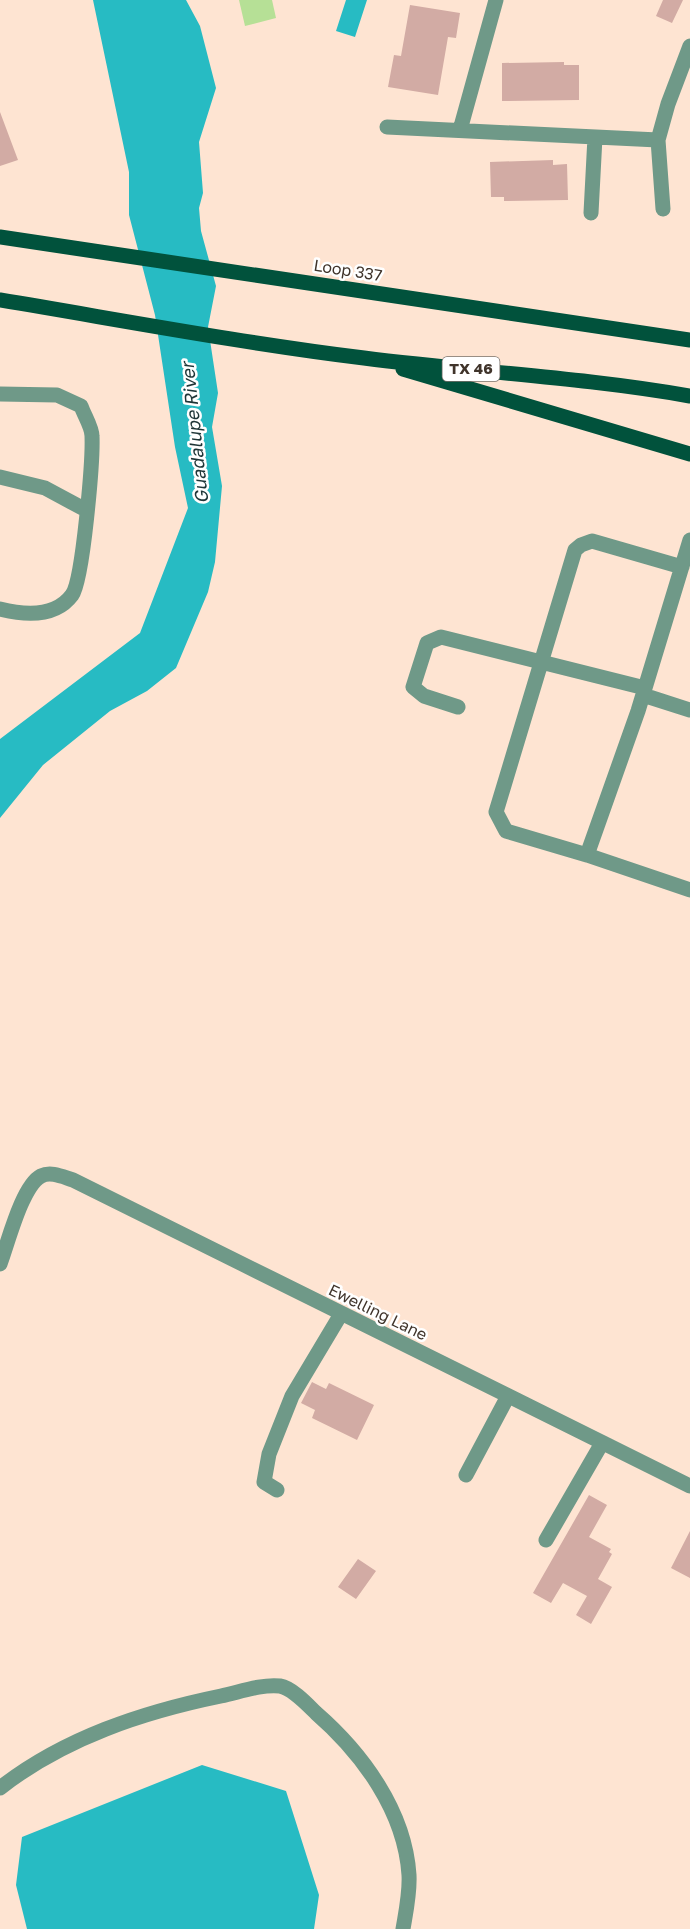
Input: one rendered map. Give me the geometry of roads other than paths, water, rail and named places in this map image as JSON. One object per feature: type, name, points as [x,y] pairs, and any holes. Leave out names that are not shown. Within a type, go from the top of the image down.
[{"type":"main road","name":"Loop 337","points":[[3,237],[687,339]]},
{"type":"main road","name":"TX 46","points":[[0,300],[253,343],[366,359],[623,384],[690,396]]},
{"type":"main road","points":[[366,359],[690,454]]},
{"type":"street","points":[[460,130],[496,0]]},
{"type":"street","points":[[663,209],[658,140],[685,74],[690,46]]},
{"type":"street","points":[[387,127],[658,140]]},
{"type":"street","points":[[591,213],[595,137]]},
{"type":"street","points":[[0,394],[57,395],[81,406],[92,434],[81,571],[72,595],[52,611],[20,614],[0,609]]},
{"type":"street","points":[[0,477],[45,488],[86,510]]},
{"type":"street","points":[[587,855],[644,692],[690,540]]},
{"type":"street","points":[[682,567],[592,541],[581,545],[572,555],[496,812],[497,818],[506,831],[587,855],[690,890]]},
{"type":"street","points":[[458,707],[424,696],[413,687],[427,643],[433,639],[441,637],[542,662],[644,692],[690,710]]},
{"type":"street","name":"Ewelling Lane","points":[[0,1264],[25,1197],[33,1183],[41,1176],[50,1174],[88,1186],[690,1486]]},
{"type":"street","points":[[277,1490],[264,1482],[268,1454],[292,1396],[341,1314]]},
{"type":"street","points":[[466,1475],[508,1396]]},
{"type":"street","points":[[546,1540],[602,1443]]},
{"type":"street","points":[[0,1788],[17,1774],[64,1747],[121,1722],[173,1706],[266,1686],[282,1686],[312,1709],[354,1748],[396,1820],[409,1876],[403,1929]]},
{"type":"water","name":"Guadalupe River","points":[[93,0],[186,0],[200,26],[216,88],[199,142],[203,193],[199,208],[201,231],[216,286],[208,327],[218,393],[212,427],[222,486],[215,562],[208,592],[176,668],[147,691],[110,711],[43,765],[0,818],[0,739],[140,633],[188,508],[175,447],[155,315],[129,215],[129,172]]},
{"type":"water","points":[[346,0],[367,0],[355,37],[336,31]]},
{"type":"water","points":[[202,1765],[286,1791],[319,1895],[314,1929],[27,1929],[16,1885],[22,1837]]}]
